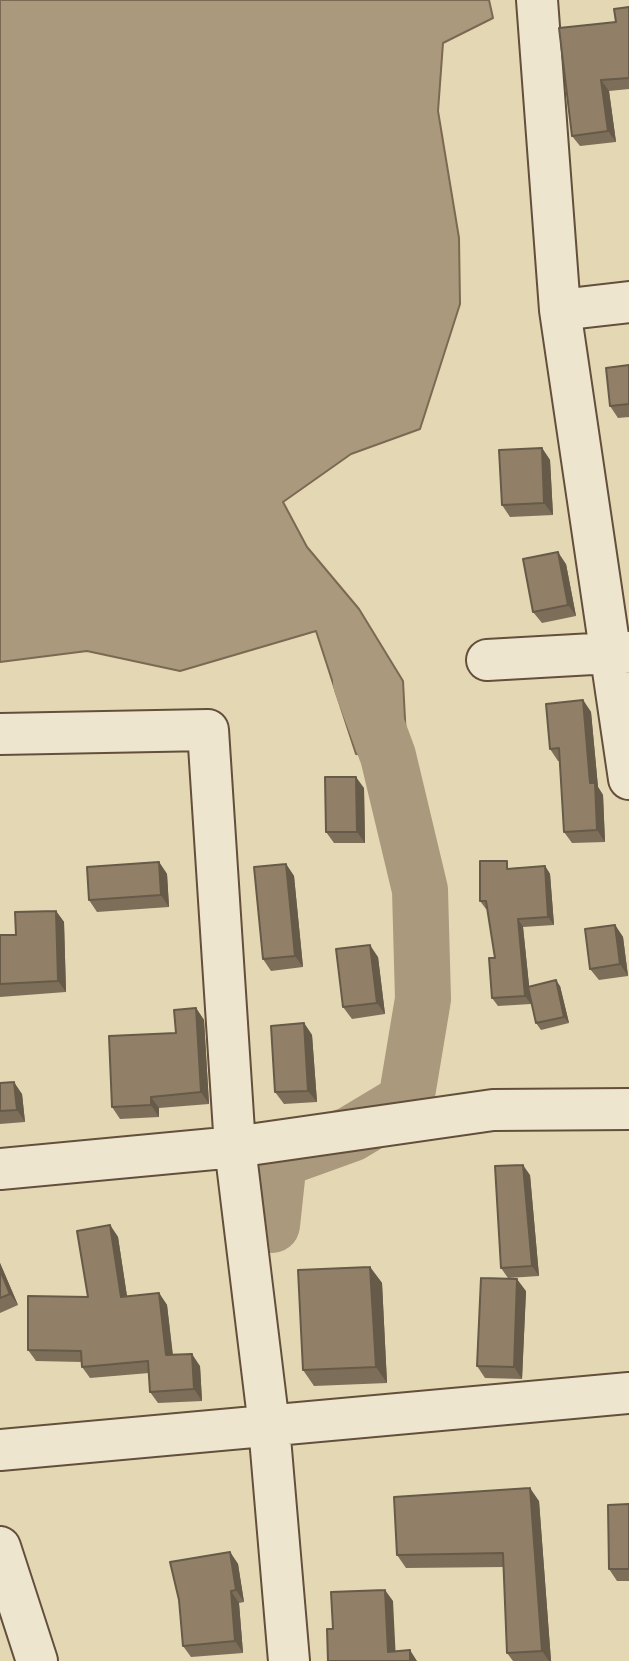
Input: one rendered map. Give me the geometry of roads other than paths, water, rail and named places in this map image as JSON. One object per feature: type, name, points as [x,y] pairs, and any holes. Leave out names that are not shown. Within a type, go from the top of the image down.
[{"type":"street","points":[[537,0],[560,310],[619,653],[629,779]]},
{"type":"street","points":[[560,310],[629,302]]},
{"type":"street","points":[[487,660],[619,653]]},
{"type":"street","points":[[0,734],[208,730],[235,1147],[269,1426],[289,1661]]},
{"type":"street","points":[[0,1169],[235,1147],[493,1110],[629,1109]]},
{"type":"street","points":[[0,1450],[629,1393]]},
{"type":"street","points":[[0,1547],[37,1661]]},
{"type":"waterway","points":[[272,1225],[279,1160],[351,1134],[406,1101],[423,999],[420,890],[388,756],[361,683]]}]
